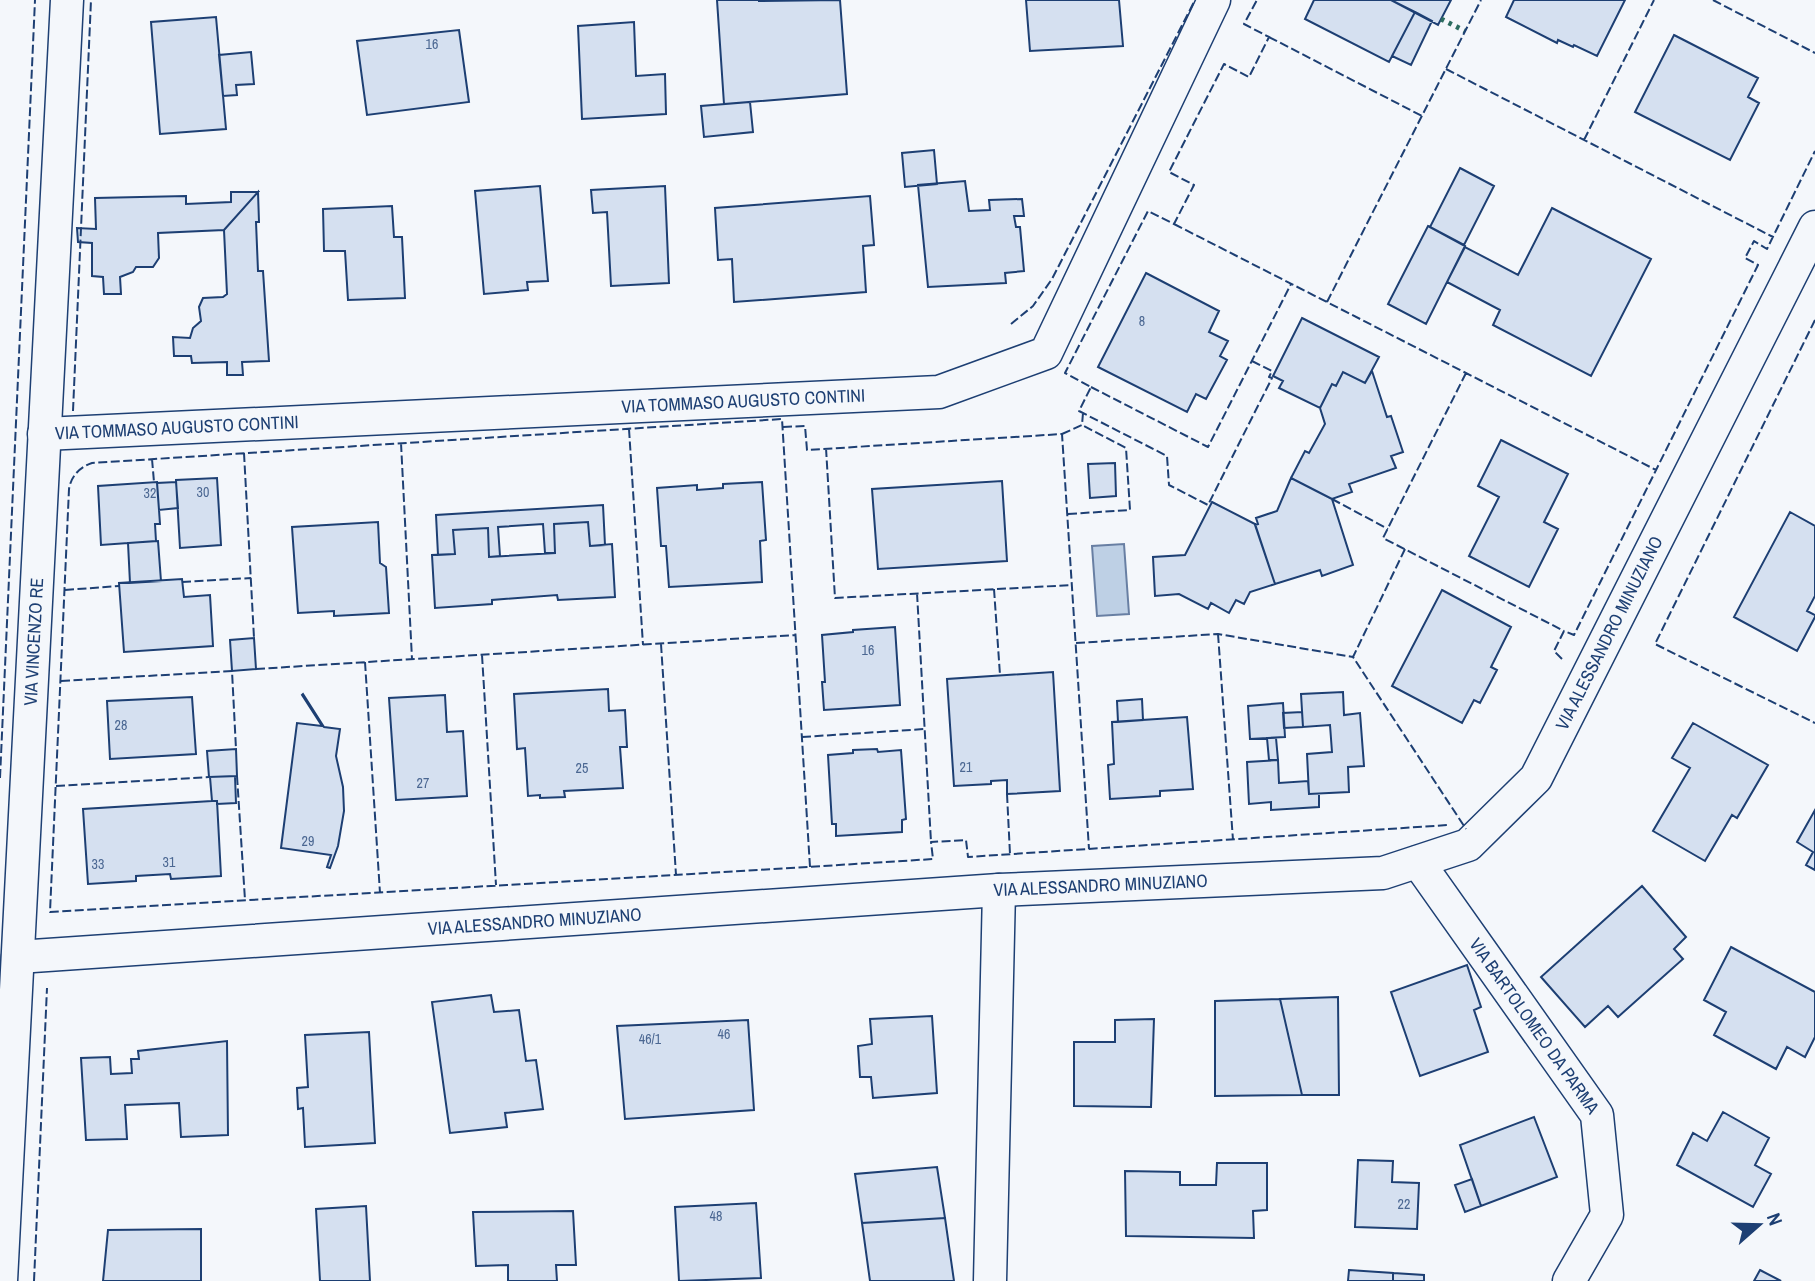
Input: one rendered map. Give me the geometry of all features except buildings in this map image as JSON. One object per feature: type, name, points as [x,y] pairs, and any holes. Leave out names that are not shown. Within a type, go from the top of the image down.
[{"type":"street","name":"VIA VINCENZO RE","points":[[1,1281],[67,0]]},
{"type":"street","name":"VIA TOMMASO AUGUSTO CONTINI","points":[[44,434],[939,393],[1046,353],[1214,0]]},
{"type":"street","name":"VIA ALESSANDRO MINUZIANO","points":[[18,957],[999,890],[1383,873],[1468,845],[1535,778],[1815,228]]},
{"type":"street","name":"VIA BARTOLOMEO DA PARMA","points":[[1418,862],[1597,1115],[1607,1215],[1569,1281]]},
{"type":"street","points":[[990,1281],[999,890]]},
{"type":"water","points":[[1124,544],[1129,614],[1097,616],[1092,546]]},
{"type":"hedge","points":[[1441,19],[1465,31]]},
{"type":"fence","points":[[0,778],[35,0]]},
{"type":"fence","points":[[73,411],[91,0]]},
{"type":"fence","points":[[1011,324],[1033,306],[1052,279],[1195,0]]},
{"type":"fence","points":[[1252,361],[1272,371],[1269,377],[1272,378],[1208,505],[1169,485],[1167,456],[1079,411],[1091,387],[1065,373],[1148,211],[1174,224],[1194,185],[1169,172],[1224,64],[1249,77],[1269,37],[1244,24],[1257,0]]},
{"type":"fence","points":[[1327,302],[1481,0]]},
{"type":"fence","points":[[1584,140],[1654,0]]},
{"type":"fence","points":[[1713,0],[1815,53]]},
{"type":"fence","points":[[1269,37],[1422,116]]},
{"type":"fence","points":[[1446,69],[1773,237]]},
{"type":"fence","points":[[1562,659],[1554,651],[1564,631],[1574,635],[1758,265],[1745,258],[1754,241],[1767,249],[1815,151]]},
{"type":"fence","points":[[1174,224],[1656,470]]},
{"type":"fence","points":[[1091,387],[1208,447],[1291,284]]},
{"type":"fence","points":[[1815,320],[1655,644],[1815,723]]},
{"type":"fence","points":[[1466,373],[1383,538],[1564,631]]},
{"type":"fence","points":[[1062,434],[1082,425],[1083,413]]},
{"type":"fence","points":[[810,867],[782,419],[92,463],[74,476],[69,489],[50,912],[712,873],[823,866],[933,859],[931,842],[966,840],[968,857],[1448,825]]},
{"type":"fence","points":[[1068,514],[1130,510],[1126,448],[1082,425]]},
{"type":"fence","points":[[783,427],[805,426],[807,450],[1062,434],[1089,849]]},
{"type":"fence","points":[[629,429],[643,645]]},
{"type":"fence","points":[[401,443],[412,659]]},
{"type":"fence","points":[[826,448],[835,598],[1072,585]]},
{"type":"fence","points":[[244,453],[254,638]]},
{"type":"fence","points":[[152,459],[154,482]]},
{"type":"fence","points":[[1332,499],[1388,529]]},
{"type":"fence","points":[[1405,549],[1353,657],[1466,829]]},
{"type":"fence","points":[[182,582],[251,578]]},
{"type":"fence","points":[[65,590],[119,586]]},
{"type":"fence","points":[[994,589],[1000,675]]},
{"type":"fence","points":[[917,593],[931,842]]},
{"type":"fence","points":[[1218,634],[1233,840]]},
{"type":"fence","points":[[1076,643],[1218,634],[1353,657]]},
{"type":"fence","points":[[256,669],[795,635]]},
{"type":"fence","points":[[661,644],[676,875]]},
{"type":"fence","points":[[482,655],[496,885]]},
{"type":"fence","points":[[365,662],[380,893]]},
{"type":"fence","points":[[61,681],[232,671],[236,749]]},
{"type":"fence","points":[[802,737],[925,729]]},
{"type":"fence","points":[[237,776],[245,900]]},
{"type":"fence","points":[[56,786],[209,777]]},
{"type":"fence","points":[[1007,794],[1010,854]]},
{"type":"fence","points":[[34,1281],[47,988]]}]
